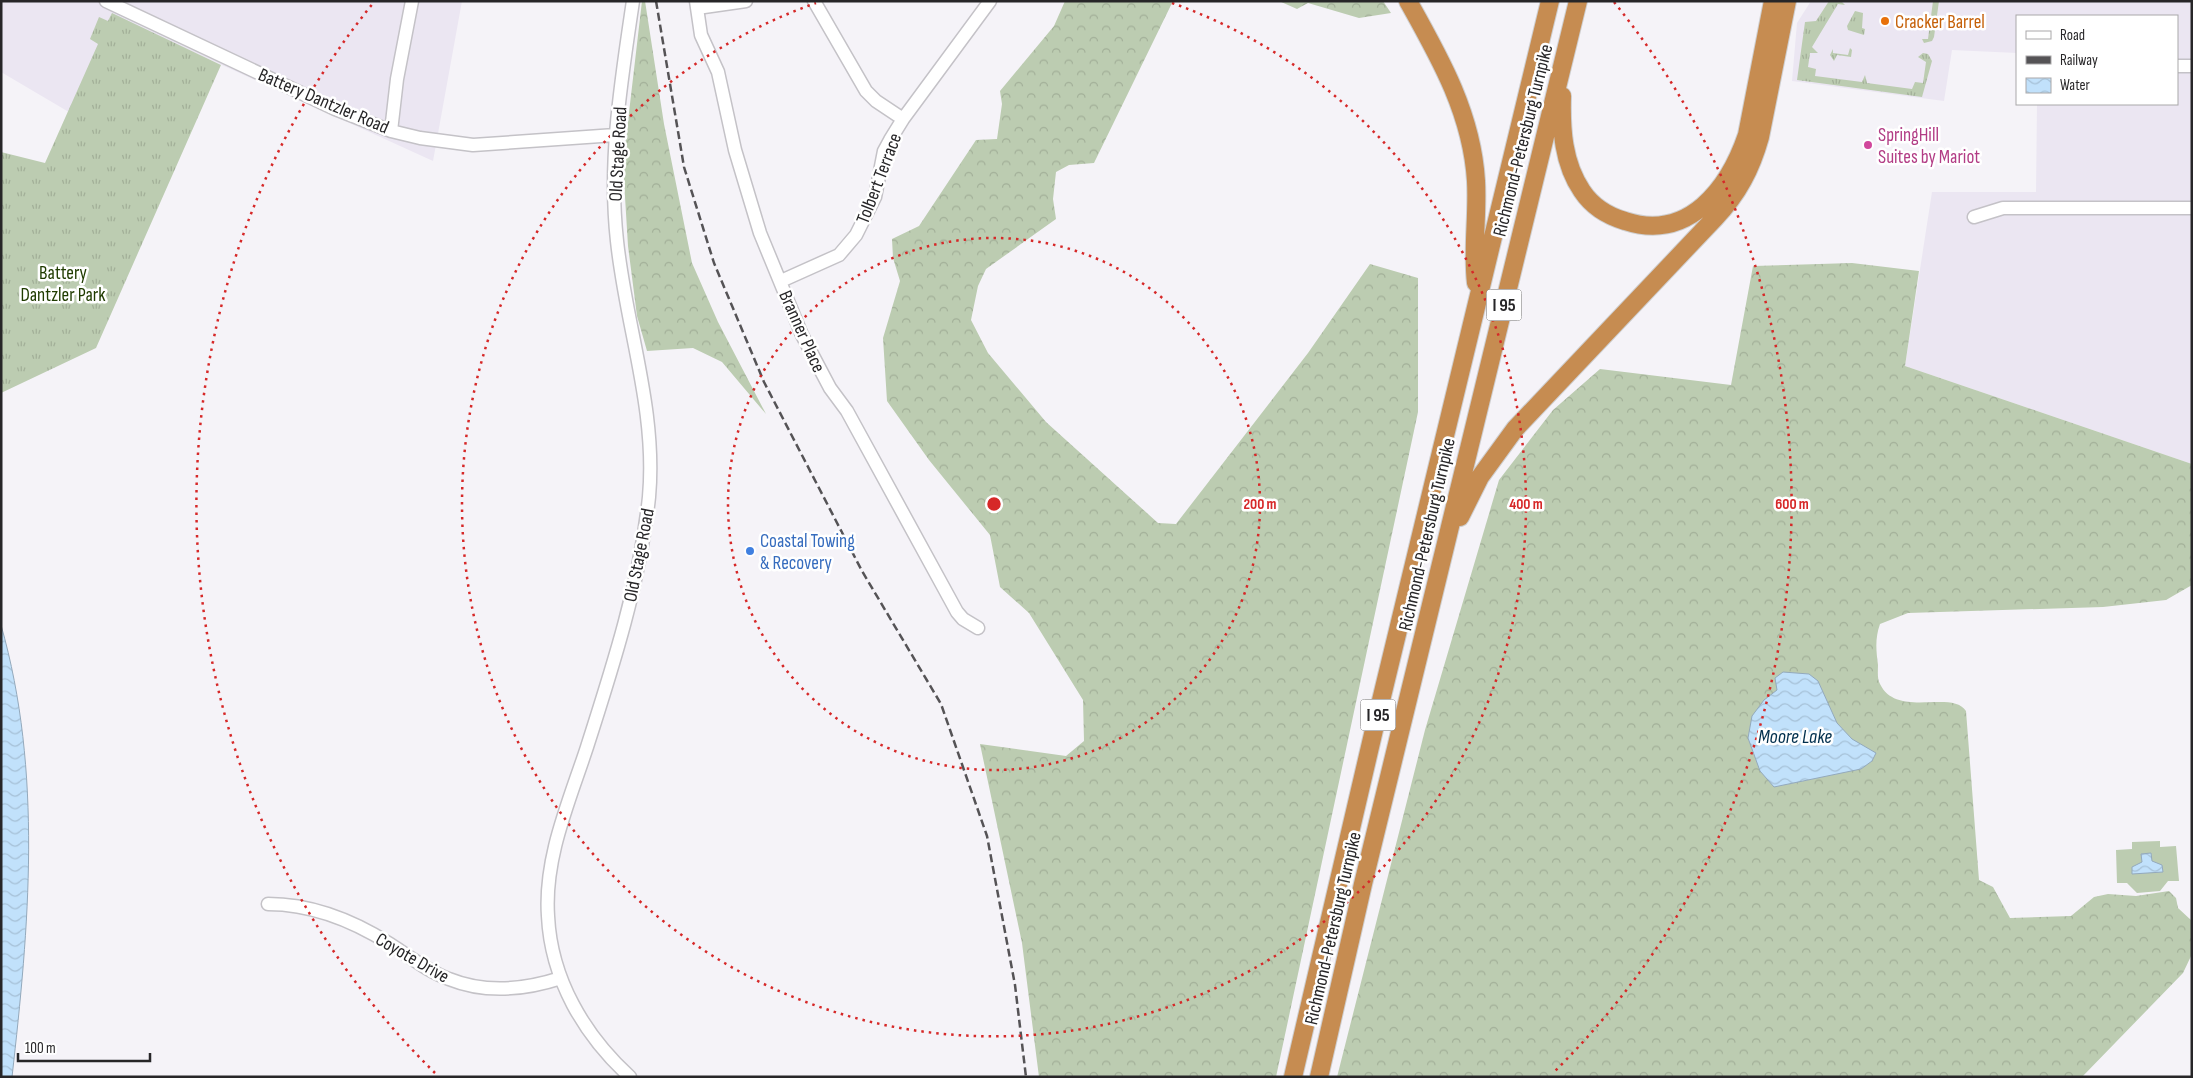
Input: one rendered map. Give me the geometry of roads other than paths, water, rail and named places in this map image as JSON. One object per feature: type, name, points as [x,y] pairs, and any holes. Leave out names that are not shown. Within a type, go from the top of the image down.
[{"type":"highway","points":[[1408,1],[1452,84],[1471,141],[1476,178],[1477,214],[1474,270],[1478,298]]},
{"type":"highway","name":"Richmond-Petersburg Turnpike","points":[[1293,1077],[1550,1]]},
{"type":"highway","name":"Richmond-Petersburg Turnpike","points":[[1319,1077],[1363,884],[1578,1]]},
{"type":"highway","points":[[1564,58],[1562,109],[1564,145],[1574,177],[1582,191],[1599,209],[1624,221],[1650,226],[1675,222],[1688,217],[1712,199],[1733,170],[1741,153],[1747,135],[1773,1]]},
{"type":"highway","points":[[1444,552],[1480,477],[1503,444],[1556,384],[1722,211],[1741,186],[1755,155],[1760,138],[1787,1]]},
{"type":"street","name":"Battery Dantzler Road","points":[[106,1],[335,109],[391,131],[420,138],[473,145],[614,135]]},
{"type":"street","points":[[391,131],[397,79],[412,1]]},
{"type":"street","name":"Old Stage Road","points":[[630,1077],[588,1032],[570,999],[555,960],[548,917],[549,882],[553,855],[627,609],[641,552],[649,492],[649,430],[617,243],[612,170],[614,135],[634,1]]},
{"type":"street","points":[[696,4],[746,1]]},
{"type":"street","points":[[814,1],[866,91],[876,101],[902,120]]},
{"type":"street","name":"Tolbert Terrace","points":[[781,281],[839,255],[856,235],[875,197],[884,151],[902,120],[990,1]]},
{"type":"street","name":"Branner Place","points":[[696,4],[701,35],[718,72],[735,150],[760,233],[802,335],[820,371],[847,411],[956,612],[963,619],[978,628]]},
{"type":"street","points":[[2178,66],[2192,66]]},
{"type":"street","points":[[1974,217],[2003,208],[2192,208]]},
{"type":"street","name":"Coyote Drive","points":[[268,904],[303,906],[333,914],[387,942],[429,970],[461,984],[513,989],[542,984],[561,978]]},
{"type":"water","points":[[1,625],[14,680],[23,737],[29,850],[23,964],[12,1077],[1,1077]]},
{"type":"water","name":"Moore Lake","points":[[1783,672],[1809,674],[1818,681],[1837,723],[1852,739],[1876,753],[1872,761],[1861,769],[1774,787],[1760,771],[1748,738],[1752,716],[1764,700],[1777,690],[1775,678]]},
{"type":"water","points":[[2151,853],[2152,861],[2162,865],[2163,872],[2132,874],[2132,867],[2142,862],[2141,854]]},
{"type":"railway","points":[[656,1],[684,167],[714,263],[764,382],[862,571],[941,704],[987,836],[1015,985],[1026,1077]]},
{"type":"place","name":"Cracker Barrel","points":[[1885,21]]},
{"type":"place","name":"SpringHill Suites by Mariot","points":[[1868,145]]},
{"type":"place","name":"Coastal Towing & Recovery","points":[[750,551]]},
{"type":"park label","name":"Battery Dantzler Park","points":[[63,283]]}]
